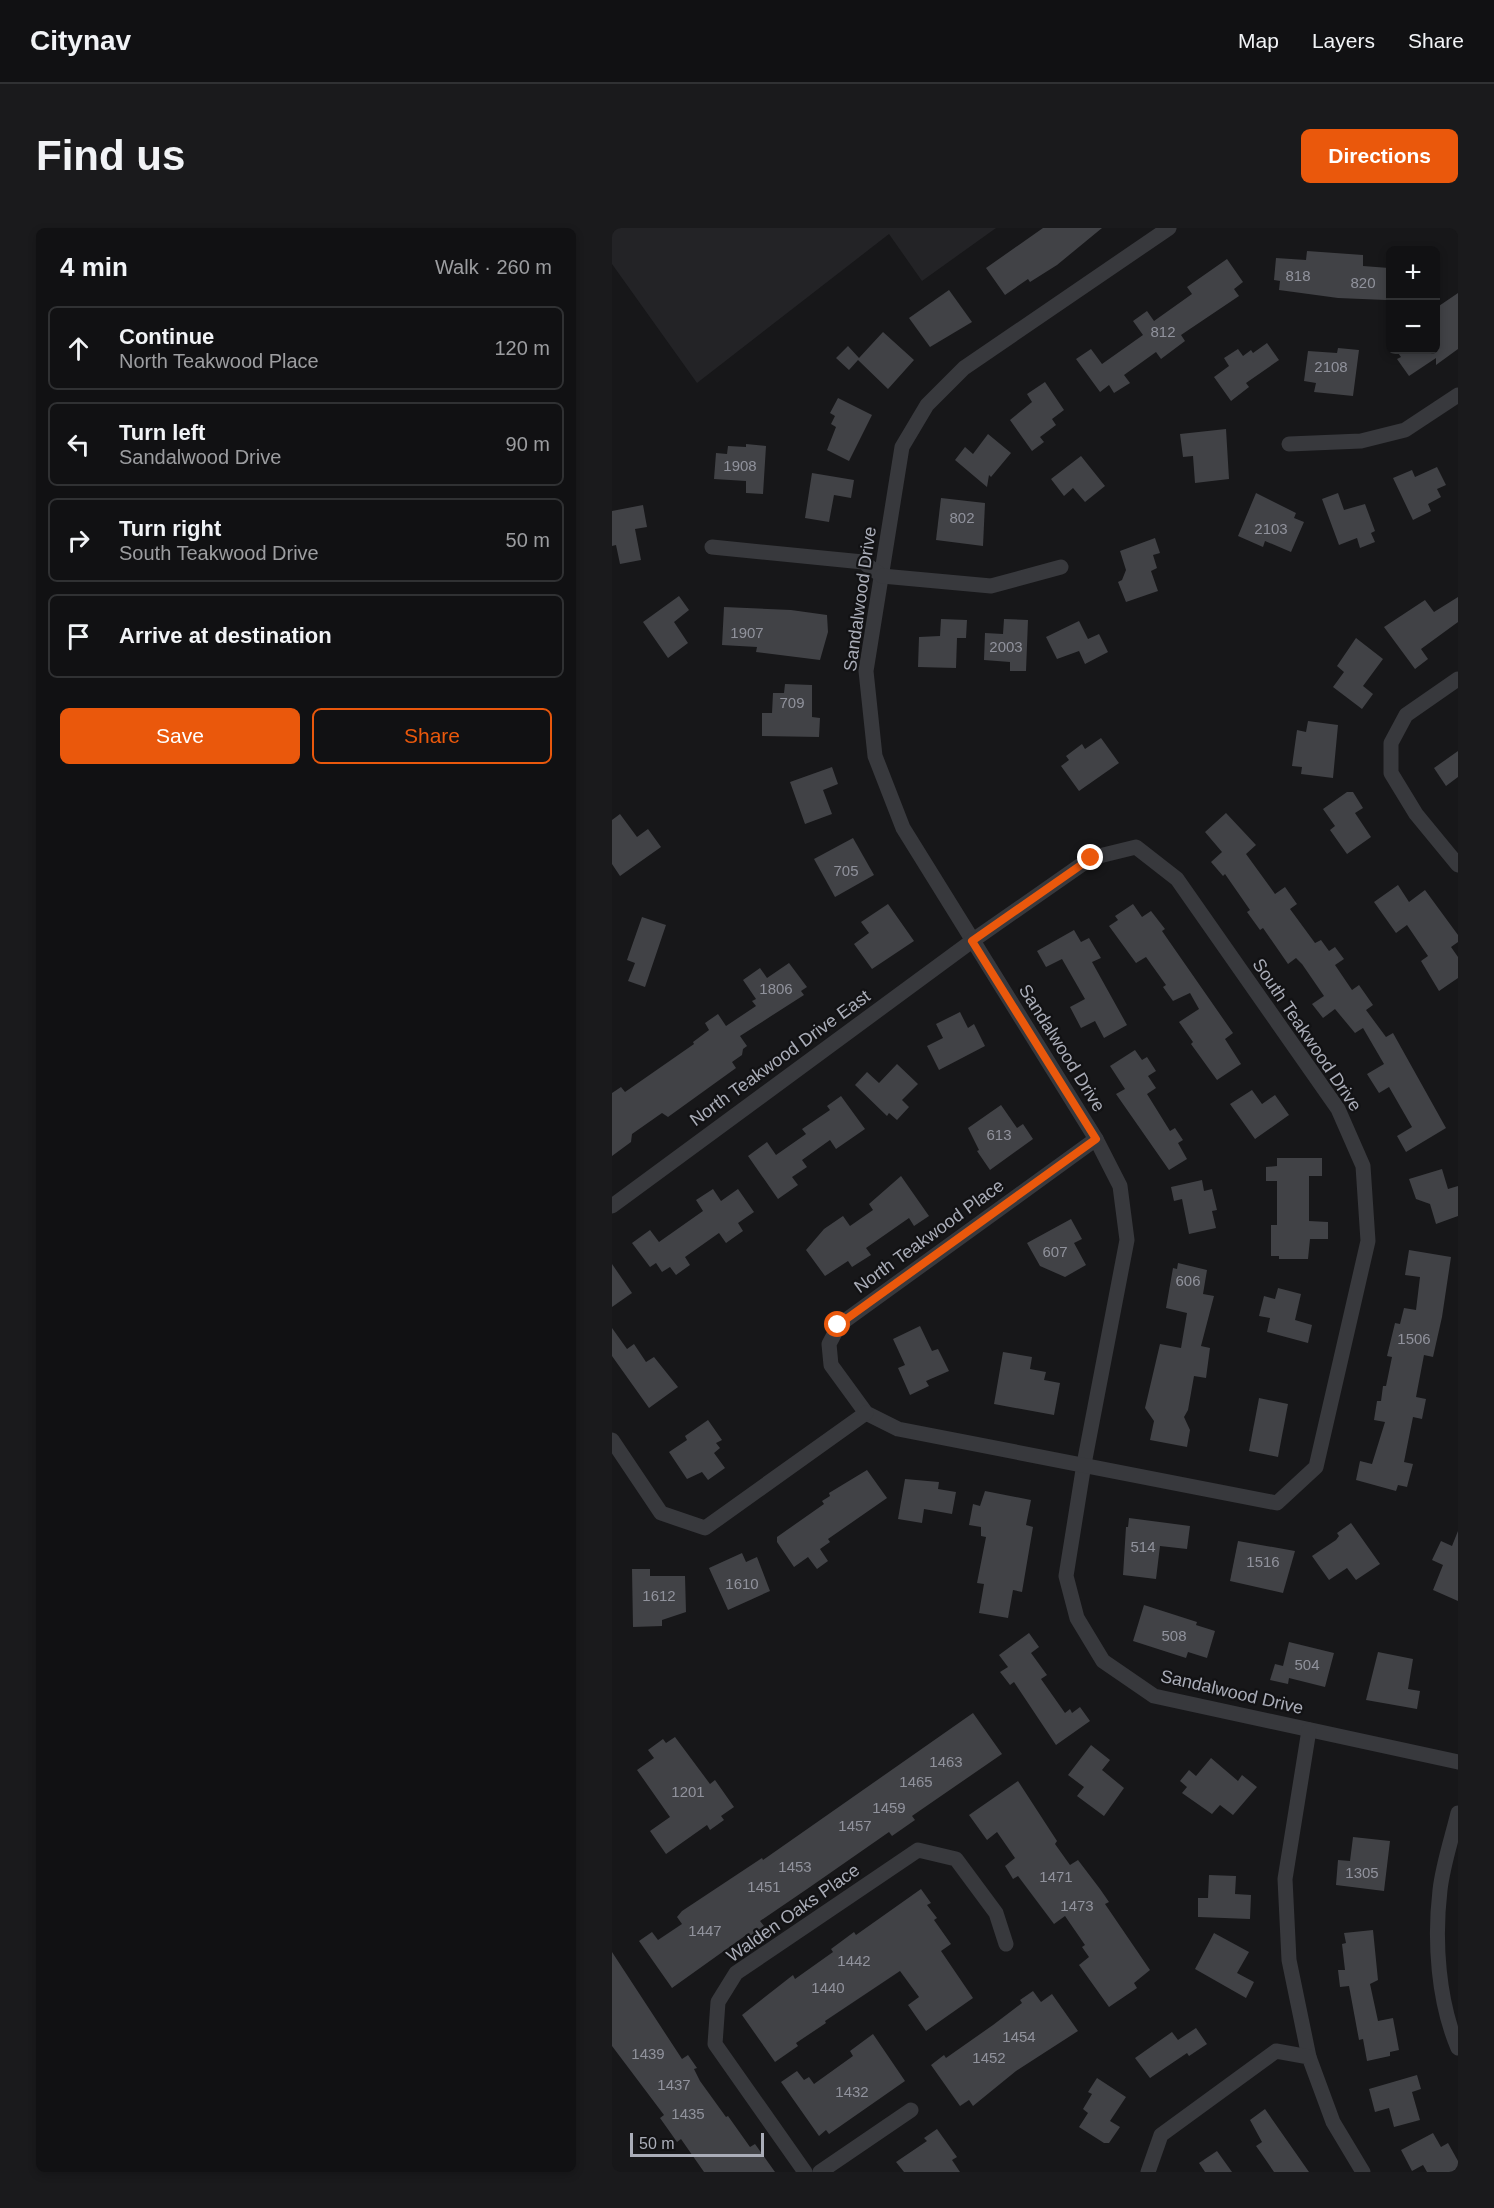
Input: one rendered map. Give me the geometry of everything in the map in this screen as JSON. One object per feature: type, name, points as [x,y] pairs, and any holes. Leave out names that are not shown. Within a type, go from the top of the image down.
[{"type":"street","name":"Sandalwood Drive","points":[[1169,228],[964,368],[927,405],[902,447],[866,671],[875,756],[903,828],[1096,1139],[1120,1186],[1127,1240],[1084,1464],[1066,1576],[1077,1618],[1103,1661],[1154,1696],[1458,1762]]},
{"type":"street","points":[[1289,444],[1361,441],[1405,430],[1458,395]]},
{"type":"street","points":[[712,547],[863,562],[882,576],[991,586],[1061,567]]},
{"type":"street","points":[[1458,680],[1406,715],[1391,743],[1391,773],[1416,814],[1458,865]]},
{"type":"street","name":"South Teakwood Drive","points":[[972,941],[1091,858],[1136,847],[1178,879],[1338,1109],[1363,1166],[1368,1241],[1316,1467],[1277,1503],[1084,1464]]},
{"type":"street","name":"North Teakwood Drive East","points":[[612,1206],[972,941]]},
{"type":"street","name":"North Teakwood Place","points":[[866,1413],[831,1365],[829,1344],[838,1325],[1096,1139]]},
{"type":"street","points":[[612,1440],[662,1513],[705,1528],[866,1413],[898,1429],[1084,1464]]},
{"type":"street","points":[[1309,1730],[1285,1879],[1289,1960],[1309,2057],[1333,2122],[1364,2172]]},
{"type":"street","points":[[1458,1814],[1440,1889],[1439,1958],[1447,2022],[1458,2048]]},
{"type":"street","name":"Walden Oaks Place","points":[[805,2172],[715,2044],[718,2002],[736,1973],[918,1850],[957,1859],[996,1913],[1006,1944]]},
{"type":"street","points":[[1148,2172],[1161,2134],[1276,2051],[1309,2057]]},
{"type":"street","points":[[820,2172],[911,2110]]},
{"type":"shaded area","points":[[612,228],[996,228],[922,281],[889,234],[697,383],[612,264]]},
{"type":"building","points":[[1043,228],[1102,228],[1057,265],[1030,282],[1028,279],[1005,295],[986,268]]},
{"type":"building","points":[[1307,251],[1363,255],[1363,266],[1386,268],[1386,300],[1338,298],[1279,290],[1280,281],[1274,280],[1276,258],[1306,260]]},
{"type":"building","points":[[1227,259],[1243,282],[1234,289],[1239,296],[1181,335],[1185,341],[1161,359],[1156,352],[1124,375],[1130,383],[1114,393],[1109,385],[1100,392],[1076,359],[1091,349],[1102,364],[1143,335],[1133,321],[1147,311],[1154,321],[1192,294],[1187,287]]},
{"type":"building","points":[[949,290],[972,322],[930,347],[909,318]]},
{"type":"building","points":[[1458,293],[1458,349],[1436,365],[1436,358],[1409,376],[1397,359],[1401,357],[1399,354],[1440,354],[1440,305]]},
{"type":"building","points":[[883,332],[914,360],[888,389],[858,360],[849,370],[836,358],[848,346],[859,358]]},
{"type":"building","points":[[1267,343],[1279,360],[1246,383],[1249,387],[1231,401],[1214,377],[1229,366],[1224,358],[1238,349],[1243,356],[1251,350],[1253,353]]},
{"type":"building","points":[[1338,348],[1359,350],[1353,396],[1314,392],[1316,383],[1304,381],[1308,351],[1337,353]]},
{"type":"building","points":[[1045,382],[1064,410],[1052,419],[1056,425],[1040,437],[1044,442],[1032,451],[1010,420],[1032,402],[1027,394]]},
{"type":"building","points":[[838,398],[872,415],[849,461],[827,450],[836,427],[831,424],[835,416],[830,413]]},
{"type":"building","points":[[1226,429],[1229,479],[1195,483],[1193,456],[1183,457],[1180,434]]},
{"type":"building","points":[[988,434],[1011,453],[991,477],[989,475],[987,487],[955,460],[965,447],[973,454]]},
{"type":"building","points":[[746,444],[766,446],[763,494],[746,493],[746,481],[714,479],[716,453],[727,454],[728,446],[746,447]]},
{"type":"building","points":[[1081,456],[1105,486],[1085,502],[1073,488],[1064,496],[1051,479]]},
{"type":"building","points":[[1437,467],[1446,485],[1437,489],[1441,497],[1428,504],[1431,511],[1413,520],[1393,478],[1412,470],[1415,477]]},
{"type":"building","points":[[812,473],[854,480],[851,498],[834,495],[829,522],[805,518]]},
{"type":"building","points":[[1256,493],[1296,513],[1294,518],[1304,522],[1291,552],[1265,541],[1263,547],[1238,536]]},
{"type":"building","points":[[1338,493],[1344,510],[1365,504],[1375,531],[1371,533],[1375,542],[1360,548],[1357,538],[1339,545],[1322,499]]},
{"type":"building","points":[[941,498],[985,503],[983,546],[936,540]]},
{"type":"building","points":[[643,505],[647,527],[635,529],[641,560],[620,564],[616,545],[612,546],[612,511]]},
{"type":"building","points":[[1155,538],[1160,553],[1153,555],[1157,568],[1151,571],[1158,591],[1126,602],[1118,582],[1122,580],[1126,570],[1120,551]]},
{"type":"building","points":[[679,596],[689,610],[674,622],[688,643],[668,658],[643,622]]},
{"type":"building","points":[[1458,597],[1458,622],[1421,649],[1428,659],[1415,669],[1384,627],[1425,600],[1434,612]]},
{"type":"building","points":[[724,607],[791,610],[827,615],[828,632],[820,660],[756,652],[757,647],[722,645]]},
{"type":"building","points":[[941,619],[967,620],[966,638],[957,638],[956,668],[918,667],[919,637],[940,636]]},
{"type":"building","points":[[1004,619],[1028,620],[1026,671],[1010,671],[1010,662],[984,660],[985,633],[1003,634]]},
{"type":"building","points":[[1079,621],[1088,639],[1099,634],[1108,652],[1085,664],[1079,651],[1057,659],[1046,637]]},
{"type":"building","points":[[1356,638],[1383,659],[1363,686],[1373,694],[1362,709],[1333,687],[1344,672],[1337,666]]},
{"type":"building","points":[[785,684],[812,685],[812,717],[820,718],[819,737],[762,736],[762,713],[772,713],[773,693],[784,693]]},
{"type":"building","points":[[1308,721],[1338,725],[1333,778],[1301,774],[1302,767],[1292,766],[1297,730],[1306,732]]},
{"type":"building","points":[[1101,738],[1119,763],[1079,791],[1061,766],[1069,760],[1066,756],[1082,744],[1085,749]]},
{"type":"building","points":[[1458,751],[1458,777],[1446,786],[1434,768]]},
{"type":"building","points":[[832,767],[838,784],[823,790],[832,814],[805,824],[790,782]]},
{"type":"building","points":[[1347,792],[1353,792],[1363,808],[1355,813],[1371,837],[1347,854],[1330,830],[1335,826],[1323,809]]},
{"type":"building","points":[[1226,813],[1256,845],[1246,854],[1275,894],[1285,887],[1297,904],[1290,909],[1315,943],[1321,940],[1329,951],[1335,947],[1344,959],[1335,965],[1352,990],[1359,985],[1373,1005],[1366,1010],[1386,1037],[1393,1033],[1446,1128],[1406,1152],[1397,1136],[1412,1127],[1389,1087],[1379,1093],[1367,1074],[1384,1064],[1363,1028],[1355,1033],[1335,1009],[1323,1018],[1312,1004],[1324,996],[1302,964],[1296,958],[1288,964],[1263,928],[1260,930],[1247,912],[1250,910],[1225,874],[1223,876],[1211,862],[1222,852],[1205,832]]},
{"type":"building","points":[[620,814],[637,837],[648,829],[661,847],[620,876],[612,864],[612,820]]},
{"type":"building","points":[[853,838],[874,875],[835,897],[814,859]]},
{"type":"building","points":[[1398,885],[1409,902],[1425,890],[1458,935],[1458,942],[1451,947],[1458,957],[1458,978],[1439,991],[1421,961],[1428,956],[1407,925],[1396,933],[1374,902]]},
{"type":"building","points":[[888,904],[914,941],[872,969],[854,944],[869,933],[861,922]]},
{"type":"building","points":[[1133,904],[1142,917],[1151,911],[1165,929],[1162,931],[1233,1033],[1225,1039],[1241,1064],[1217,1080],[1191,1044],[1193,1042],[1179,1022],[1199,1009],[1190,993],[1173,1001],[1163,987],[1166,985],[1146,957],[1136,963],[1109,926],[1118,920],[1115,916]]},
{"type":"building","points":[[642,917],[666,925],[645,987],[628,981],[635,963],[627,960]]},
{"type":"building","points":[[1074,930],[1081,942],[1089,938],[1101,958],[1092,962],[1127,1025],[1104,1038],[1095,1021],[1081,1028],[1070,1007],[1085,999],[1062,959],[1046,967],[1037,951]]},
{"type":"building","points":[[789,963],[807,987],[801,991],[804,995],[740,1036],[747,1046],[743,1049],[742,1055],[732,1062],[736,1068],[668,1117],[662,1113],[632,1134],[631,1142],[612,1156],[612,1093],[621,1087],[625,1092],[694,1044],[693,1042],[709,1030],[705,1023],[718,1014],[726,1026],[756,1006],[752,1001],[756,999],[743,980],[760,968],[767,978]]},
{"type":"building","points":[[960,1012],[968,1028],[974,1024],[985,1046],[939,1070],[927,1046],[943,1038],[936,1024]]},
{"type":"building","points":[[1135,1050],[1142,1060],[1147,1057],[1156,1071],[1148,1076],[1156,1088],[1147,1094],[1170,1131],[1175,1128],[1183,1140],[1178,1143],[1187,1159],[1169,1170],[1116,1094],[1125,1089],[1110,1066]]},
{"type":"building","points":[[897,1064],[918,1084],[902,1100],[909,1107],[897,1120],[889,1113],[887,1116],[855,1085],[867,1072],[879,1083]]},
{"type":"building","points":[[1252,1090],[1262,1104],[1275,1095],[1289,1115],[1255,1139],[1230,1104]]},
{"type":"building","points":[[841,1096],[865,1129],[836,1149],[830,1140],[802,1160],[807,1167],[792,1177],[798,1185],[778,1199],[748,1156],[767,1142],[776,1155],[806,1134],[802,1129],[830,1110],[827,1106]]},
{"type":"building","points":[[1001,1105],[1017,1128],[1023,1124],[1033,1139],[990,1170],[977,1151],[979,1150],[968,1128]]},
{"type":"building","points":[[1277,1158],[1322,1158],[1322,1176],[1309,1176],[1309,1221],[1328,1222],[1328,1239],[1310,1239],[1308,1259],[1279,1259],[1279,1256],[1271,1256],[1271,1225],[1277,1225],[1277,1181],[1266,1181],[1266,1167],[1277,1166]]},
{"type":"building","points":[[1442,1169],[1448,1189],[1458,1186],[1458,1216],[1436,1224],[1430,1204],[1416,1199],[1409,1179]]},
{"type":"building","points":[[901,1176],[929,1216],[914,1226],[909,1218],[866,1248],[871,1255],[852,1267],[848,1261],[825,1276],[806,1250],[824,1229],[843,1216],[850,1226],[873,1210],[869,1204]]},
{"type":"building","points":[[1202,1180],[1204,1191],[1212,1189],[1217,1210],[1212,1211],[1216,1228],[1189,1234],[1182,1199],[1174,1201],[1171,1187]]},
{"type":"building","points":[[713,1189],[721,1201],[738,1189],[754,1212],[738,1223],[743,1231],[726,1243],[719,1233],[685,1257],[690,1265],[676,1275],[670,1267],[662,1272],[656,1263],[650,1267],[632,1243],[650,1230],[659,1242],[703,1211],[696,1200]]},
{"type":"building","points":[[1071,1219],[1082,1239],[1074,1243],[1086,1265],[1065,1277],[1040,1266],[1027,1243]]},
{"type":"building","points":[[1409,1250],[1451,1257],[1433,1357],[1424,1355],[1416,1397],[1426,1399],[1422,1419],[1413,1417],[1404,1462],[1413,1464],[1407,1487],[1398,1485],[1396,1491],[1356,1480],[1360,1461],[1372,1464],[1385,1422],[1374,1420],[1377,1401],[1381,1401],[1383,1386],[1386,1386],[1392,1357],[1387,1356],[1395,1323],[1400,1324],[1404,1308],[1416,1310],[1420,1277],[1405,1275]]},
{"type":"building","points":[[1178,1263],[1207,1270],[1203,1294],[1214,1296],[1201,1346],[1210,1348],[1206,1378],[1194,1376],[1188,1410],[1184,1417],[1190,1430],[1187,1447],[1150,1440],[1154,1421],[1145,1408],[1160,1344],[1181,1348],[1187,1313],[1166,1308],[1173,1268],[1177,1269]]},
{"type":"building","points":[[612,1264],[632,1293],[612,1307]]},
{"type":"building","points":[[1278,1288],[1301,1294],[1295,1320],[1312,1325],[1308,1343],[1267,1332],[1270,1318],[1259,1316],[1264,1296],[1275,1299]]},
{"type":"building","points":[[920,1326],[932,1351],[938,1349],[949,1371],[926,1381],[929,1386],[910,1395],[898,1368],[905,1365],[893,1339]]},
{"type":"building","points":[[612,1328],[627,1349],[634,1344],[646,1362],[654,1357],[678,1387],[649,1408],[612,1356]]},
{"type":"building","points":[[1003,1352],[1032,1357],[1030,1369],[1046,1372],[1044,1380],[1060,1383],[1054,1415],[994,1404]]},
{"type":"building","points":[[1259,1398],[1288,1404],[1278,1457],[1249,1451]]},
{"type":"building","points":[[708,1420],[722,1440],[716,1443],[720,1448],[714,1453],[725,1468],[708,1480],[702,1472],[687,1479],[669,1452],[687,1440],[685,1436]]},
{"type":"building","points":[[867,1470],[887,1498],[828,1539],[830,1542],[820,1549],[828,1561],[817,1569],[808,1557],[794,1567],[777,1542],[777,1537],[824,1504],[822,1501],[830,1496],[829,1493]]},
{"type":"building","points":[[905,1479],[939,1482],[938,1489],[956,1492],[952,1514],[924,1509],[922,1523],[898,1519]]},
{"type":"building","points":[[985,1491],[1031,1500],[1026,1525],[1033,1527],[1022,1592],[1013,1590],[1008,1618],[979,1613],[984,1584],[977,1583],[986,1537],[981,1536],[981,1527],[969,1525],[973,1504],[980,1506]]},
{"type":"building","points":[[1129,1518],[1190,1526],[1187,1549],[1160,1546],[1156,1579],[1123,1575],[1126,1527],[1128,1527]]},
{"type":"building","points":[[1351,1523],[1380,1564],[1356,1580],[1347,1568],[1329,1580],[1312,1556],[1336,1540],[1339,1536],[1337,1533]]},
{"type":"building","points":[[1458,1531],[1458,1601],[1433,1590],[1443,1565],[1432,1560],[1441,1541],[1452,1546]]},
{"type":"building","points":[[1238,1541],[1295,1551],[1283,1593],[1230,1581]]},
{"type":"building","points":[[742,1553],[746,1562],[757,1557],[770,1591],[728,1610],[709,1568]]},
{"type":"building","points":[[632,1569],[650,1569],[650,1576],[685,1576],[686,1612],[662,1620],[662,1626],[633,1627]]},
{"type":"building","points":[[1144,1605],[1197,1622],[1196,1625],[1215,1631],[1207,1658],[1188,1652],[1186,1658],[1133,1641]]},
{"type":"building","points":[[1029,1633],[1039,1647],[1031,1653],[1047,1675],[1041,1679],[1065,1713],[1070,1709],[1072,1713],[1080,1707],[1090,1721],[1056,1745],[1014,1682],[1010,1685],[1000,1672],[1008,1667],[999,1655]]},
{"type":"building","points":[[1289,1642],[1334,1653],[1325,1687],[1289,1678],[1288,1684],[1270,1680],[1275,1664],[1283,1666]]},
{"type":"building","points":[[1378,1652],[1413,1659],[1408,1689],[1420,1691],[1417,1709],[1366,1700]]},
{"type":"building","points":[[973,1713],[1002,1754],[912,1816],[915,1820],[892,1836],[889,1832],[760,1921],[764,1926],[750,1936],[749,1933],[672,1988],[639,1941],[652,1932],[658,1940],[682,1924],[677,1917],[682,1911],[762,1858],[763,1860]]},
{"type":"building","points":[[675,1737],[710,1784],[715,1780],[734,1807],[721,1816],[724,1820],[710,1830],[707,1825],[666,1854],[650,1831],[670,1817],[637,1770],[654,1758],[648,1750],[663,1739],[666,1743]]},
{"type":"building","points":[[1091,1745],[1110,1760],[1102,1770],[1124,1788],[1104,1816],[1077,1796],[1084,1787],[1068,1775]]},
{"type":"building","points":[[1211,1758],[1238,1781],[1242,1775],[1257,1787],[1233,1815],[1220,1805],[1212,1814],[1182,1793],[1187,1787],[1180,1781],[1189,1770],[1196,1776]]},
{"type":"building","points":[[1018,1781],[1057,1841],[1055,1844],[1070,1865],[1078,1860],[1100,1889],[1109,1902],[1105,1904],[1150,1970],[1134,1983],[1137,1988],[1109,2007],[1079,1965],[1089,1957],[1082,1947],[1085,1945],[1065,1916],[1054,1924],[1018,1876],[1013,1879],[1005,1866],[1015,1858],[997,1832],[987,1840],[969,1815]]},
{"type":"building","points":[[1353,1837],[1390,1841],[1384,1891],[1336,1885],[1338,1860],[1350,1861]]},
{"type":"building","points":[[1209,1875],[1236,1876],[1235,1894],[1251,1895],[1250,1919],[1198,1917],[1198,1898],[1208,1898]]},
{"type":"building","points":[[921,1889],[931,1903],[927,1905],[937,1918],[934,1920],[951,1944],[941,1951],[973,1998],[926,2031],[908,2005],[919,1997],[900,1971],[825,2021],[826,2023],[796,2043],[798,2046],[775,2062],[742,2015],[793,1975],[795,1979],[833,1952],[831,1949],[854,1932],[856,1935]]},
{"type":"building","points":[[1373,1930],[1378,1980],[1370,1984],[1378,2021],[1393,2018],[1399,2050],[1390,2052],[1390,2056],[1367,2061],[1363,2039],[1359,2040],[1349,1986],[1340,1987],[1338,1970],[1345,1970],[1342,1944],[1346,1943],[1344,1933]]},
{"type":"building","points":[[1214,1933],[1249,1952],[1237,1973],[1254,1982],[1246,1998],[1195,1969]]},
{"type":"building","points":[[612,1952],[682,2059],[688,2055],[697,2068],[694,2069],[700,2081],[726,2117],[728,2116],[750,2147],[755,2144],[775,2172],[704,2172],[681,2139],[677,2142],[660,2118],[664,2115],[612,2046]]},
{"type":"building","points":[[1033,1991],[1041,2002],[1052,1994],[1078,2031],[1016,2071],[973,2106],[969,2100],[960,2106],[931,2065],[944,2055],[946,2058],[993,2025],[1022,2003],[1020,2000]]},
{"type":"building","points":[[1196,2028],[1207,2044],[1189,2056],[1187,2053],[1150,2078],[1135,2058],[1172,2032],[1178,2040]]},
{"type":"building","points":[[873,2034],[905,2081],[829,2134],[826,2130],[819,2136],[781,2082],[797,2071],[804,2080],[809,2077],[814,2084],[853,2056],[850,2051]]},
{"type":"building","points":[[1417,2075],[1421,2089],[1412,2092],[1420,2120],[1394,2127],[1389,2108],[1375,2112],[1369,2089]]},
{"type":"building","points":[[1097,2078],[1126,2097],[1110,2121],[1120,2127],[1109,2143],[1104,2143],[1079,2127],[1088,2113],[1083,2109],[1092,2094],[1088,2092]]},
{"type":"building","points":[[1265,2109],[1309,2172],[1274,2172],[1256,2146],[1262,2142],[1250,2120]]},
{"type":"building","points":[[937,2129],[957,2157],[952,2160],[960,2172],[904,2172],[896,2162],[927,2141],[924,2138]]},
{"type":"building","points":[[1433,2133],[1441,2147],[1448,2143],[1458,2161],[1458,2172],[1427,2172],[1423,2165],[1412,2171],[1401,2150]]},
{"type":"building","points":[[1217,2151],[1232,2172],[1205,2172],[1199,2163]]},
{"type":"route","points":[[838,1325],[1096,1139],[972,941],[1091,858]]}]
